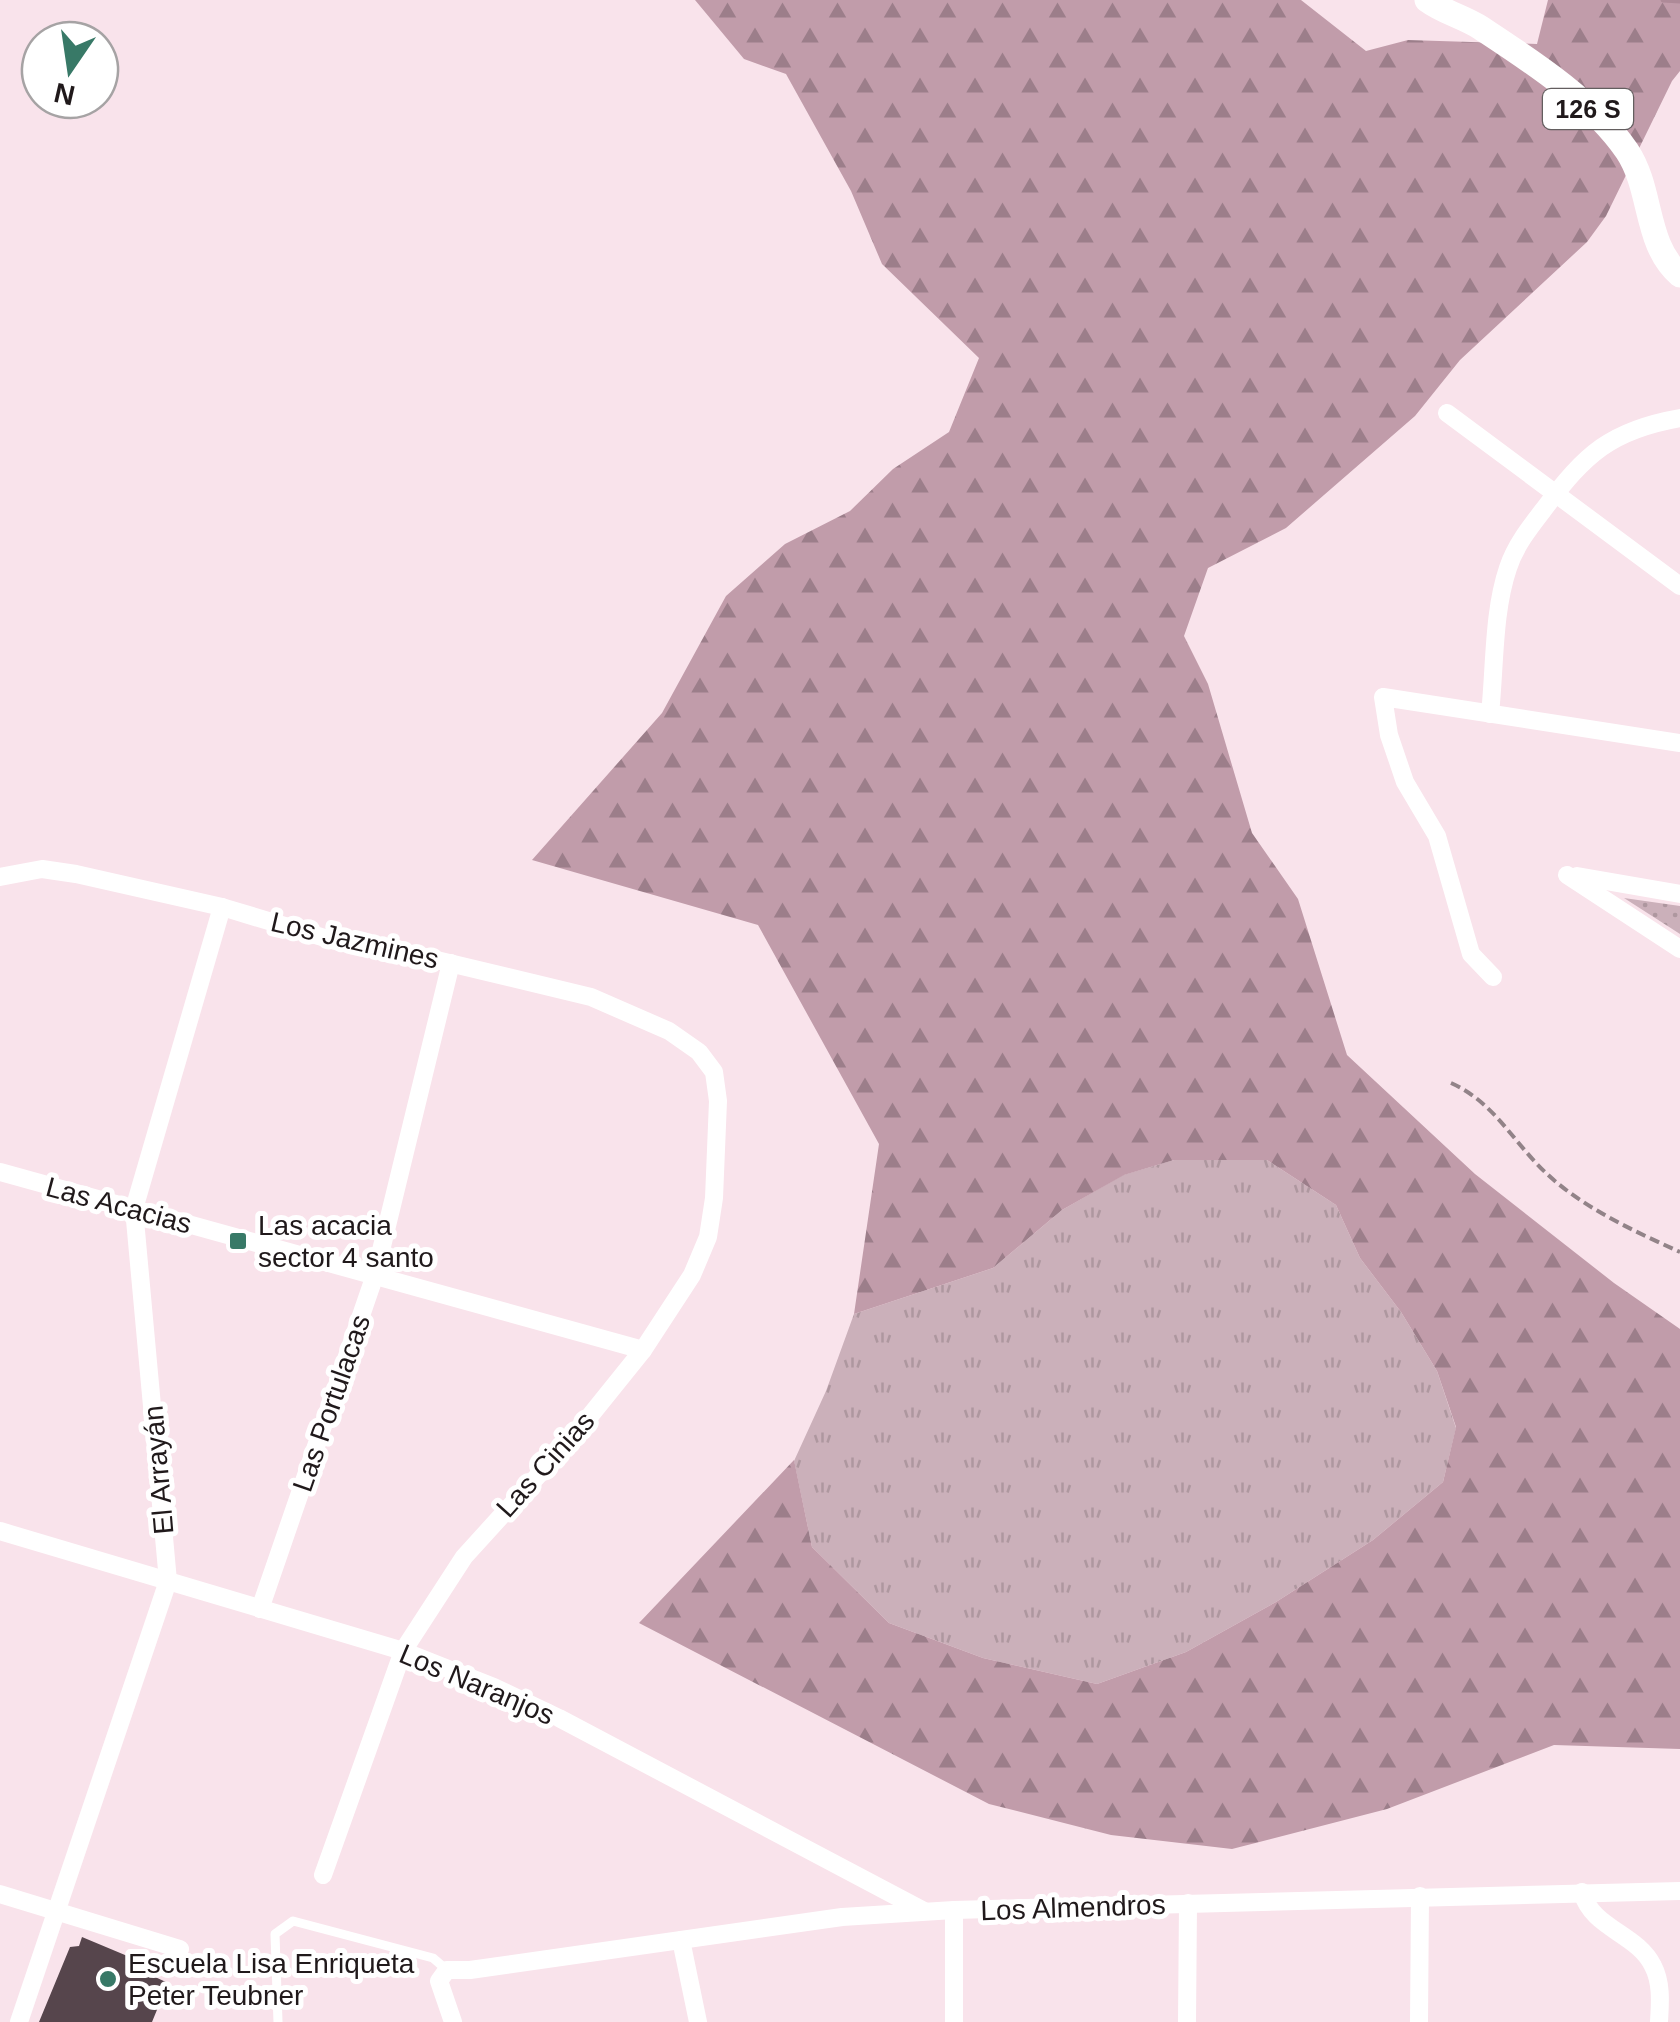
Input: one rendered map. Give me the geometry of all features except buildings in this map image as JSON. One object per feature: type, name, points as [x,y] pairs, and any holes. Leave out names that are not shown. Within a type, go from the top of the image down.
[{"type":"main road","name":"126 S","points":[[1427,0],[1478,26],[1560,85],[1611,132],[1634,163],[1661,253],[1680,275]]},
{"type":"street","points":[[1447,413],[1680,586]]},
{"type":"street","points":[[1490,714],[1508,568],[1521,541],[1555,494],[1586,458],[1606,442],[1636,427],[1680,418]]},
{"type":"street","points":[[1493,977],[1471,954],[1437,836],[1405,782],[1389,734],[1384,697],[1680,743]]},
{"type":"street","name":"Los Jazmines","points":[[0,877],[30,869],[52,870],[222,907],[335,941],[451,963],[618,1006],[669,1030],[700,1052]]},
{"type":"street","points":[[1680,894],[1567,874],[1680,949]]},
{"type":"street","name":"El Arrayán","points":[[19,2022],[168,1581],[134,1209],[222,907]]},
{"type":"street","name":"Las Portulacas","points":[[260,1608],[375,1276],[451,963]]},
{"type":"street","name":"Las Cinias","points":[[323,1874],[403,1651],[464,1556],[550,1463],[644,1350],[692,1276],[712,1216],[718,1092],[714,1072],[700,1052]]},
{"type":"street","name":"Las Acacias","points":[[0,1172],[644,1350]]},
{"type":"street","name":"Los Naranjos","points":[[0,1531],[403,1651],[541,1710],[925,1911]]},
{"type":"street","points":[[1582,1892],[1596,1918],[1638,1948],[1652,1964],[1659,1988],[1659,2022]]},
{"type":"street","name":"Los Almendros","points":[[447,1970],[470,1970],[842,1917],[925,1911],[1680,1892]]},
{"type":"street","points":[[0,1894],[180,1949]]},
{"type":"street","points":[[1419,2022],[1420,1896]]},
{"type":"street","points":[[1187,2022],[1188,1903]]},
{"type":"street","points":[[954,1910],[954,2022]]},
{"type":"street","points":[[682,1940],[698,2022]]},
{"type":"street","points":[[447,1970],[440,1976],[440,1986],[453,2022]]},
{"type":"lane","points":[[278,2022],[276,1934],[293,1921],[433,1958],[447,1970]]},
{"type":"path","points":[[1451,1083],[1487,1105],[1530,1156],[1564,1188],[1633,1230],[1680,1252]]},
{"type":"green space","points":[[695,0],[1301,0],[1366,51],[1408,40],[1537,44],[1548,0],[1680,0],[1680,71],[1606,216],[1587,242],[1460,360],[1415,416],[1286,528],[1208,568],[1184,636],[1208,684],[1252,833],[1298,899],[1347,1055],[1475,1174],[1614,1283],[1680,1329],[1680,1749],[1554,1745],[1387,1809],[1232,1849],[1111,1835],[989,1804],[639,1623],[794,1460],[812,1547],[889,1623],[983,1658],[1097,1684],[1186,1652],[1276,1602],[1373,1540],[1443,1482],[1456,1427],[1437,1371],[1401,1312],[1360,1258],[1336,1205],[1267,1160],[1174,1160],[1124,1175],[1062,1210],[993,1268],[854,1314],[879,1144],[758,925],[532,860],[662,713],[726,596],[785,544],[850,511],[893,469],[949,432],[979,358],[882,264],[851,191],[786,74],[744,59]]},
{"type":"green space","points":[[1624,898],[1680,906],[1680,934]]},
{"type":"green space","points":[[1174,1160],[1267,1160],[1336,1205],[1360,1258],[1401,1312],[1437,1371],[1456,1428],[1443,1482],[1373,1540],[1276,1602],[1186,1652],[1097,1684],[983,1658],[889,1623],[812,1547],[794,1461],[826,1391],[854,1314],[993,1268],[1062,1210],[1123,1175]]},
{"type":"waterway","points":[[1663,0],[1680,1]]},
{"type":"place","name":"Las acacia sector 4 santo","points":[[238,1241]]},
{"type":"place","name":"Escuela Lisa Enriqueta Peter Teubner","points":[[108,1979]]}]
